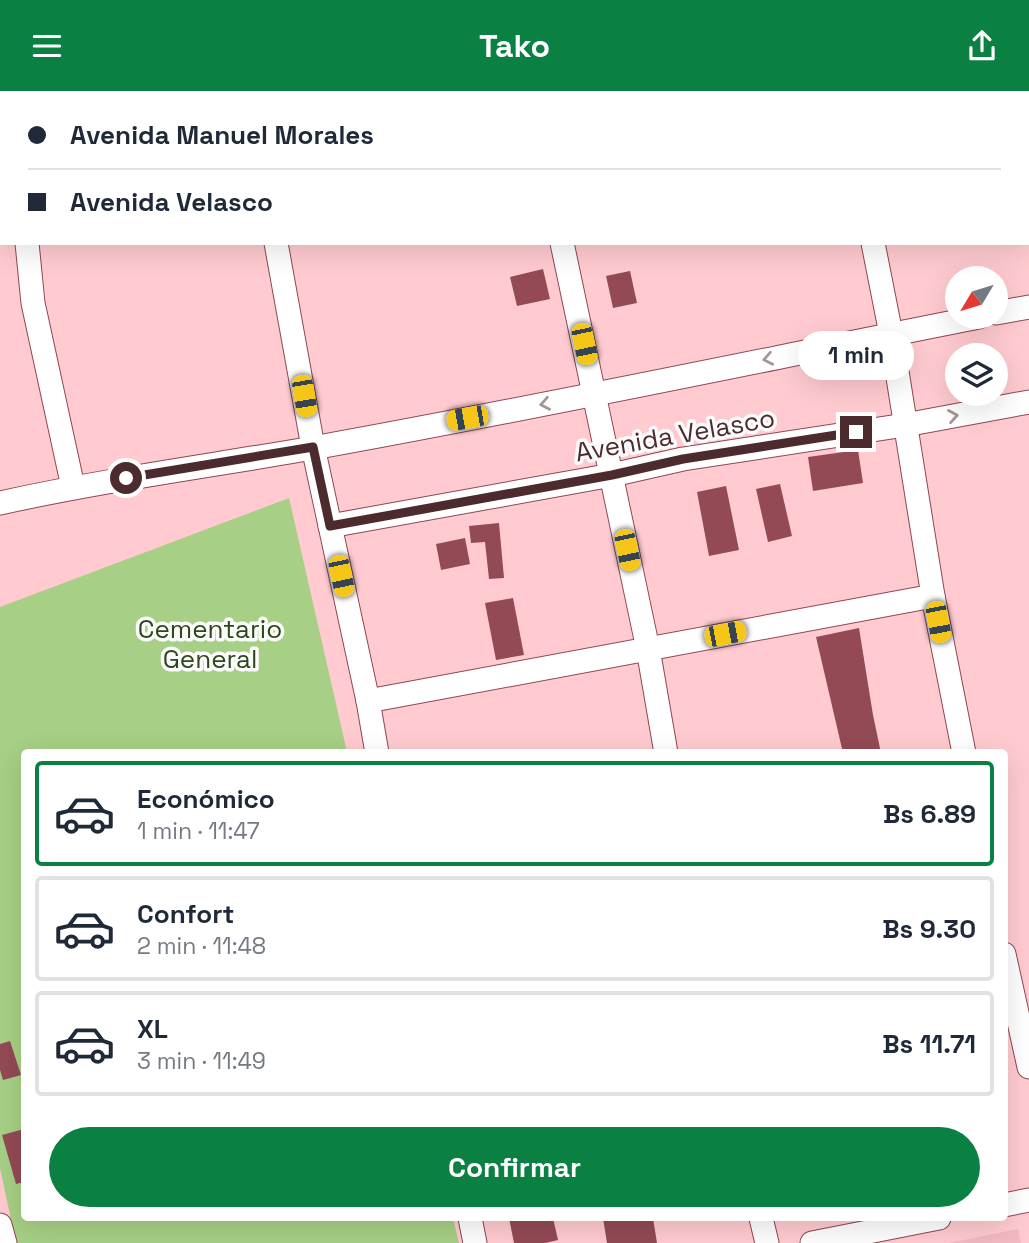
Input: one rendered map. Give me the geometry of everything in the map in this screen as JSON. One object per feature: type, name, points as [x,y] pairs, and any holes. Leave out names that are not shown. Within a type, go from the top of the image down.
[{"type":"street","points":[[27,245],[33,303],[73,487]]},
{"type":"street","points":[[276,245],[313,447],[376,749]]},
{"type":"street","points":[[562,245],[648,649],[665,749]]},
{"type":"street","points":[[873,245],[891,334],[933,596],[963,749]]},
{"type":"street","points":[[1008,311],[1029,307]]},
{"type":"street","name":"Avenida Velasco","points":[[0,503],[73,487],[313,447],[594,394],[945,324]]},
{"type":"street","name":"Avenida Velasco","points":[[330,526],[612,475],[683,459],[905,425],[1029,402]]},
{"type":"street","points":[[368,701],[933,596]]},
{"type":"street","points":[[1008,972],[1029,1067]]},
{"type":"street","points":[[1008,1204],[1029,1200]]},
{"type":"street","points":[[471,1221],[475,1243]]},
{"type":"street","points":[[762,1221],[767,1243]]},
{"type":"street","points":[[812,1243],[924,1221]]},
{"type":"street","points":[[0,1225],[5,1243]]},
{"type":"shaded area","points":[[1018,1229],[1021,1243],[949,1243]]},
{"type":"green space","name":"Cementario General","points":[[289,498],[346,749],[21,749],[21,1221],[454,1221],[459,1243],[16,1243],[0,1168],[0,607]]},
{"type":"building","points":[[543,269],[550,299],[517,306],[510,277]]},
{"type":"building","points":[[630,271],[637,303],[613,308],[606,276]]},
{"type":"building","points":[[858,450],[863,483],[813,491],[808,457]]},
{"type":"building","points":[[780,484],[792,536],[768,542],[756,489]]},
{"type":"building","points":[[726,486],[739,550],[709,556],[697,492]]},
{"type":"building","points":[[499,523],[504,578],[489,579],[485,542],[471,543],[469,526]]},
{"type":"building","points":[[465,538],[470,564],[441,570],[436,544]]},
{"type":"building","points":[[513,598],[524,655],[496,660],[485,603]]},
{"type":"building","points":[[859,628],[880,749],[842,749],[816,637]]},
{"type":"building","points":[[10,1041],[21,1075],[3,1080],[0,1070],[0,1044]]},
{"type":"building","points":[[21,1130],[21,1183],[16,1184],[2,1135]]},
{"type":"building","points":[[510,1221],[554,1221],[558,1240],[545,1243],[514,1243]]},
{"type":"building","points":[[603,1221],[653,1221],[657,1243],[607,1243]]},
{"type":"route","points":[[126,478],[313,447],[330,526],[612,475],[683,459],[856,432]]}]
